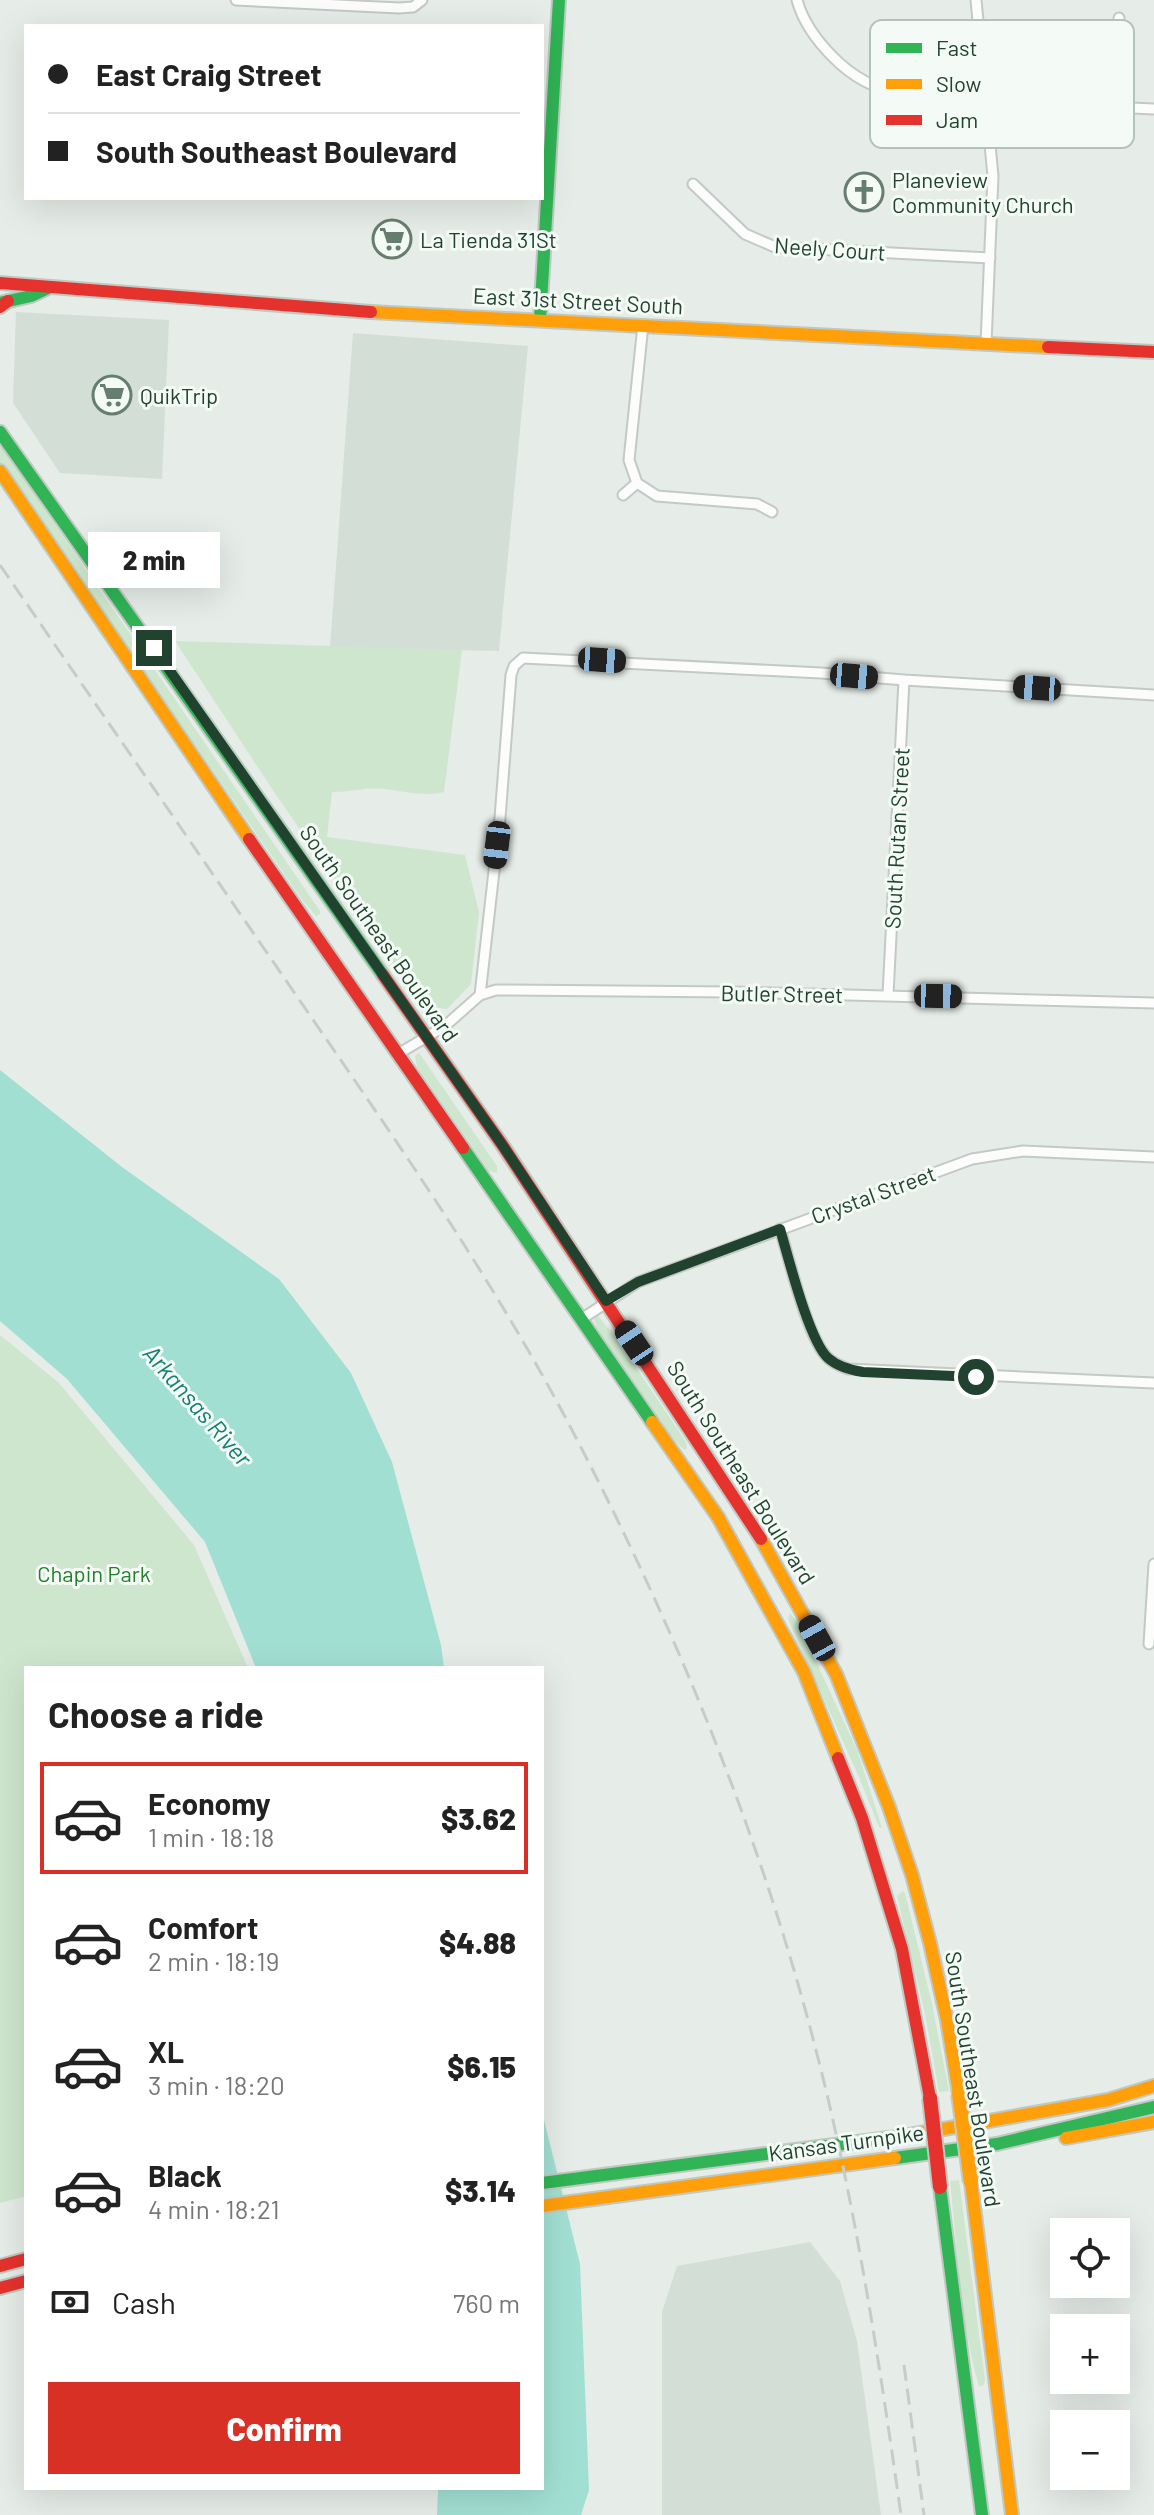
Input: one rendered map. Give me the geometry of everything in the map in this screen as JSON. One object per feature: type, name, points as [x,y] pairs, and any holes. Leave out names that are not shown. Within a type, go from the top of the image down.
[{"type":"main road","points":[[540,319],[559,0]]},
{"type":"main road","name":"East 31st Street South","points":[[0,283],[313,308],[1154,352]]},
{"type":"main road","points":[[3,304],[50,287]]},
{"type":"main road","name":"South Southeast Boulevard","points":[[0,432],[503,1146],[765,1545],[836,1674],[889,1807],[912,1875],[947,2020],[971,2182],[1012,2515]]},
{"type":"main road","name":"South Southeast Boulevard","points":[[0,471],[148,693],[718,1517],[804,1672],[862,1818],[902,1949],[930,2098],[982,2515]]},
{"type":"main road","name":"Kansas Turnpike","points":[[544,2183],[913,2135],[1108,2100],[1154,2086]]},
{"type":"main road","name":"Kansas Turnpike","points":[[544,2206],[997,2144],[1154,2107]]},
{"type":"main road","points":[[997,2144],[1065,2139],[1154,2122]]},
{"type":"main road","points":[[0,2266],[24,2260]]},
{"type":"main road","points":[[0,2288],[24,2282]]},
{"type":"street","points":[[236,0],[399,8],[413,7],[422,0]]},
{"type":"street","points":[[797,0],[818,42],[845,70],[870,85]]},
{"type":"street","points":[[976,0],[978,20]]},
{"type":"street","points":[[1134,108],[1154,109]]},
{"type":"street","points":[[986,344],[993,176],[990,148]]},
{"type":"street","name":"Neely Court","points":[[693,184],[745,234],[775,247],[990,258]]},
{"type":"street","points":[[643,325],[629,460],[637,483],[657,496],[757,504],[772,512]]},
{"type":"street","points":[[623,495],[637,483]]},
{"type":"street","points":[[398,1054],[462,1013],[480,995],[500,818],[510,685],[517,661],[535,657],[1154,695]]},
{"type":"street","name":"South Rutan Street","points":[[888,995],[904,680]]},
{"type":"street","name":"Butler Street","points":[[480,995],[496,990],[572,990],[1154,1003]]},
{"type":"street","name":"Crystal Street","points":[[583,1318],[638,1282],[943,1168],[1003,1152],[1154,1157]]},
{"type":"street","points":[[780,1229],[820,1349],[828,1359],[848,1369],[1154,1383]]},
{"type":"street","points":[[1149,1644],[1154,1564]]},
{"type":"shaded area","points":[[16,312],[169,320],[162,479],[60,473],[13,403]]},
{"type":"shaded area","points":[[353,333],[528,346],[499,651],[330,648]]},
{"type":"shaded area","points":[[810,2242],[840,2281],[857,2341],[881,2515],[662,2515],[662,2312],[677,2266]]},
{"type":"green space","points":[[0,444],[320,914],[316,916],[303,901],[0,463]]},
{"type":"green space","points":[[175,641],[462,650],[444,792],[424,794],[375,789],[332,792],[327,837],[465,855],[479,912],[471,984],[447,1009],[429,1007],[402,976],[276,795]]},
{"type":"green space","points":[[419,1053],[497,1166],[497,1173],[489,1171],[417,1067],[415,1056]]},
{"type":"green space","points":[[598,1316],[617,1339],[686,1442],[685,1450],[664,1428],[619,1364],[597,1327],[594,1318]]},
{"type":"green space","name":"Chapin Park","points":[[0,1335],[59,1383],[194,1545],[247,1666],[24,1666],[24,2197],[0,2203]]},
{"type":"green space","points":[[790,1613],[798,1623],[857,1750],[882,1828],[788,1619]]},
{"type":"green space","points":[[903,1891],[932,2004],[949,2091],[939,2092],[925,2014],[897,1896]]},
{"type":"green space","points":[[959,2180],[985,2380],[983,2386],[979,2386],[967,2336],[960,2285],[950,2181]]},
{"type":"water","name":"Arkansas River","points":[[0,1070],[122,1167],[279,1279],[351,1373],[392,1462],[441,1645],[444,1666],[255,1666],[205,1542],[67,1379],[0,1321]]},
{"type":"water","points":[[544,2120],[580,2264],[589,2490],[581,2515],[437,2515],[438,2490],[544,2490]]},
{"type":"railway","points":[[0,565],[371,1104],[477,1265],[573,1432],[654,1597],[725,1766],[785,1939],[810,2027],[853,2215],[901,2515]]},
{"type":"railway","points":[[904,2365],[924,2515]]},
{"type":"traffic: fast","points":[[540,319],[559,0]]},
{"type":"traffic: fast","points":[[0,303],[31,296],[50,287]]},
{"type":"traffic: fast","points":[[0,432],[383,975]]},
{"type":"traffic: fast","points":[[463,1148],[652,1422]]},
{"type":"traffic: fast","points":[[895,2158],[997,2144],[1154,2107]]},
{"type":"traffic: fast","points":[[544,2183],[904,2136]]},
{"type":"traffic: fast","points":[[940,2187],[982,2515]]},
{"type":"traffic: slow","points":[[371,312],[1048,347]]},
{"type":"traffic: slow","points":[[0,471],[249,839]]},
{"type":"traffic: slow","points":[[652,1422],[718,1517],[804,1672],[838,1758]]},
{"type":"traffic: slow","points":[[761,1539],[836,1674],[889,1807],[930,1943],[959,2094]]},
{"type":"traffic: slow","points":[[904,2136],[1108,2100],[1154,2086]]},
{"type":"traffic: slow","points":[[959,2094],[971,2182]]},
{"type":"traffic: slow","points":[[1066,2138],[1154,2122]]},
{"type":"traffic: slow","points":[[544,2206],[895,2158]]},
{"type":"traffic: slow","points":[[971,2182],[1012,2515]]},
{"type":"traffic: jam","points":[[0,283],[371,312]]},
{"type":"traffic: jam","points":[[0,307],[8,301]]},
{"type":"traffic: jam","points":[[1048,347],[1154,352]]},
{"type":"traffic: jam","points":[[249,839],[463,1148]]},
{"type":"traffic: jam","points":[[383,975],[503,1146],[761,1539]]},
{"type":"traffic: jam","points":[[838,1758],[862,1818],[902,1949],[930,2098]]},
{"type":"traffic: jam","points":[[930,2098],[940,2187]]},
{"type":"traffic: jam","points":[[0,2266],[24,2260]]},
{"type":"traffic: jam","points":[[0,2288],[24,2282]]},
{"type":"place","name":"Planeview Community Church","points":[[864,192]]},
{"type":"place","name":"La Tienda 31St","points":[[392,239]]},
{"type":"place","name":"QuikTrip","points":[[112,395]]},
{"type":"route","points":[[154,648],[503,1146],[606,1301],[638,1282],[780,1229],[808,1318],[820,1349],[828,1359],[848,1369],[863,1372],[976,1377]]}]
